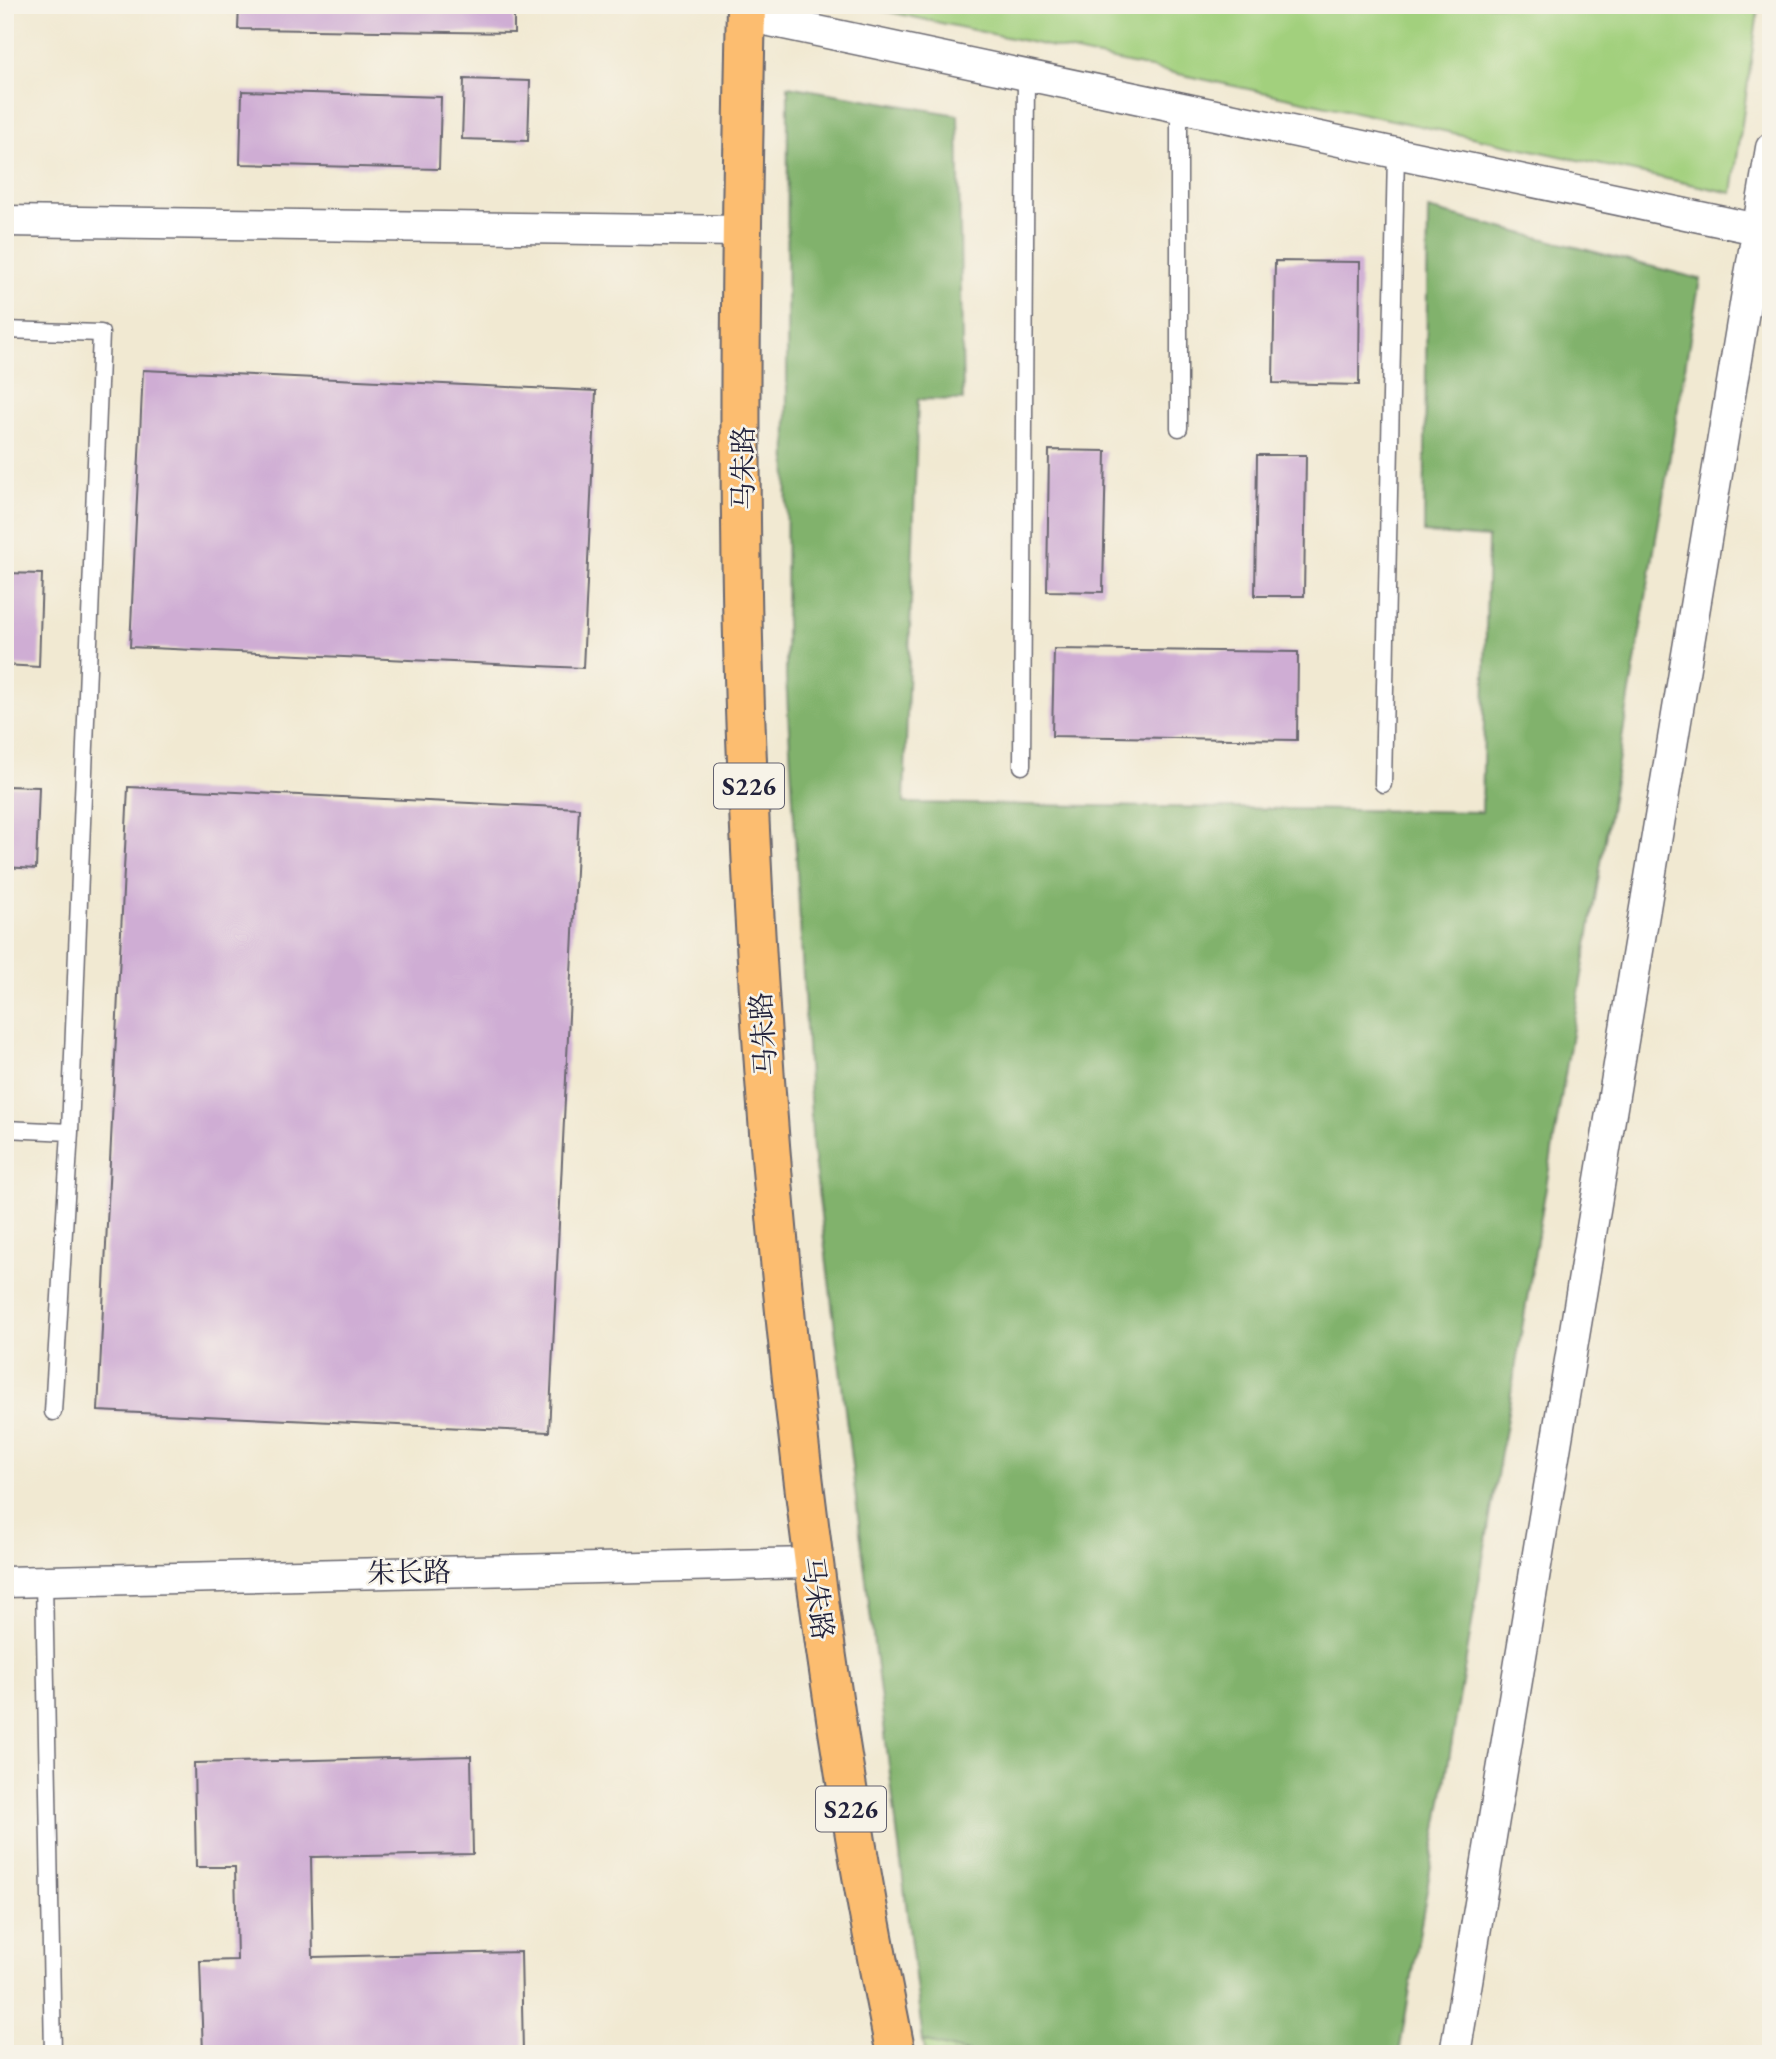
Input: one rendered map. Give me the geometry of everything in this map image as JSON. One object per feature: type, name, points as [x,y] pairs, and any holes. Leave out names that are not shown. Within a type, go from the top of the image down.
[{"type":"main road","name":"马朱路","points":[[746,10],[742,231],[743,575],[752,859],[766,1085],[812,1563],[865,1902],[896,2054]]},
{"type":"street","points":[[746,10],[1026,74],[1765,231]]},
{"type":"street","points":[[1455,2054],[1765,231],[1771,148]]},
{"type":"street","points":[[5,221],[742,231]]},
{"type":"street","name":"朱长路","points":[[5,1582],[812,1563]]},
{"type":"lane","points":[[1022,766],[1026,74]]},
{"type":"lane","points":[[1179,107],[1179,428]]},
{"type":"lane","points":[[1383,784],[1396,153]]},
{"type":"lane","points":[[5,330],[101,333],[70,1132],[53,1412]]},
{"type":"lane","points":[[5,1129],[70,1132]]},
{"type":"lane","points":[[44,1581],[53,2054]]},
{"type":"green space","points":[[857,5],[1759,5],[1732,193]]},
{"type":"green space","points":[[788,86],[958,115],[963,400],[918,399],[904,803],[1482,812],[1488,538],[1424,533],[1428,209],[1700,279],[1399,2054],[975,2054],[923,2041],[813,1151],[786,677]]},
{"type":"green space","points":[[923,2041],[975,2054],[926,2054]]},
{"type":"building","points":[[239,5],[514,5],[514,33],[238,29]]},
{"type":"building","points":[[464,79],[530,81],[528,141],[462,139]]},
{"type":"building","points":[[242,91],[441,97],[439,169],[240,164]]},
{"type":"building","points":[[1275,261],[1360,262],[1359,385],[1273,383]]},
{"type":"building","points":[[143,370],[596,391],[583,668],[130,647]]},
{"type":"building","points":[[1049,450],[1106,451],[1103,592],[1047,591]]},
{"type":"building","points":[[1257,455],[1306,455],[1304,596],[1255,596]]},
{"type":"building","points":[[5,573],[42,574],[39,667],[5,665]]},
{"type":"building","points":[[1054,649],[1298,652],[1297,740],[1052,736]]},
{"type":"building","points":[[5,786],[39,787],[36,869],[5,867]]},
{"type":"building","points":[[128,787],[579,808],[549,1432],[98,1411]]},
{"type":"building","points":[[471,1756],[473,1854],[311,1857],[313,1957],[521,1952],[523,2053],[203,2054],[200,1961],[237,1960],[235,1867],[196,1867],[194,1763]]}]
